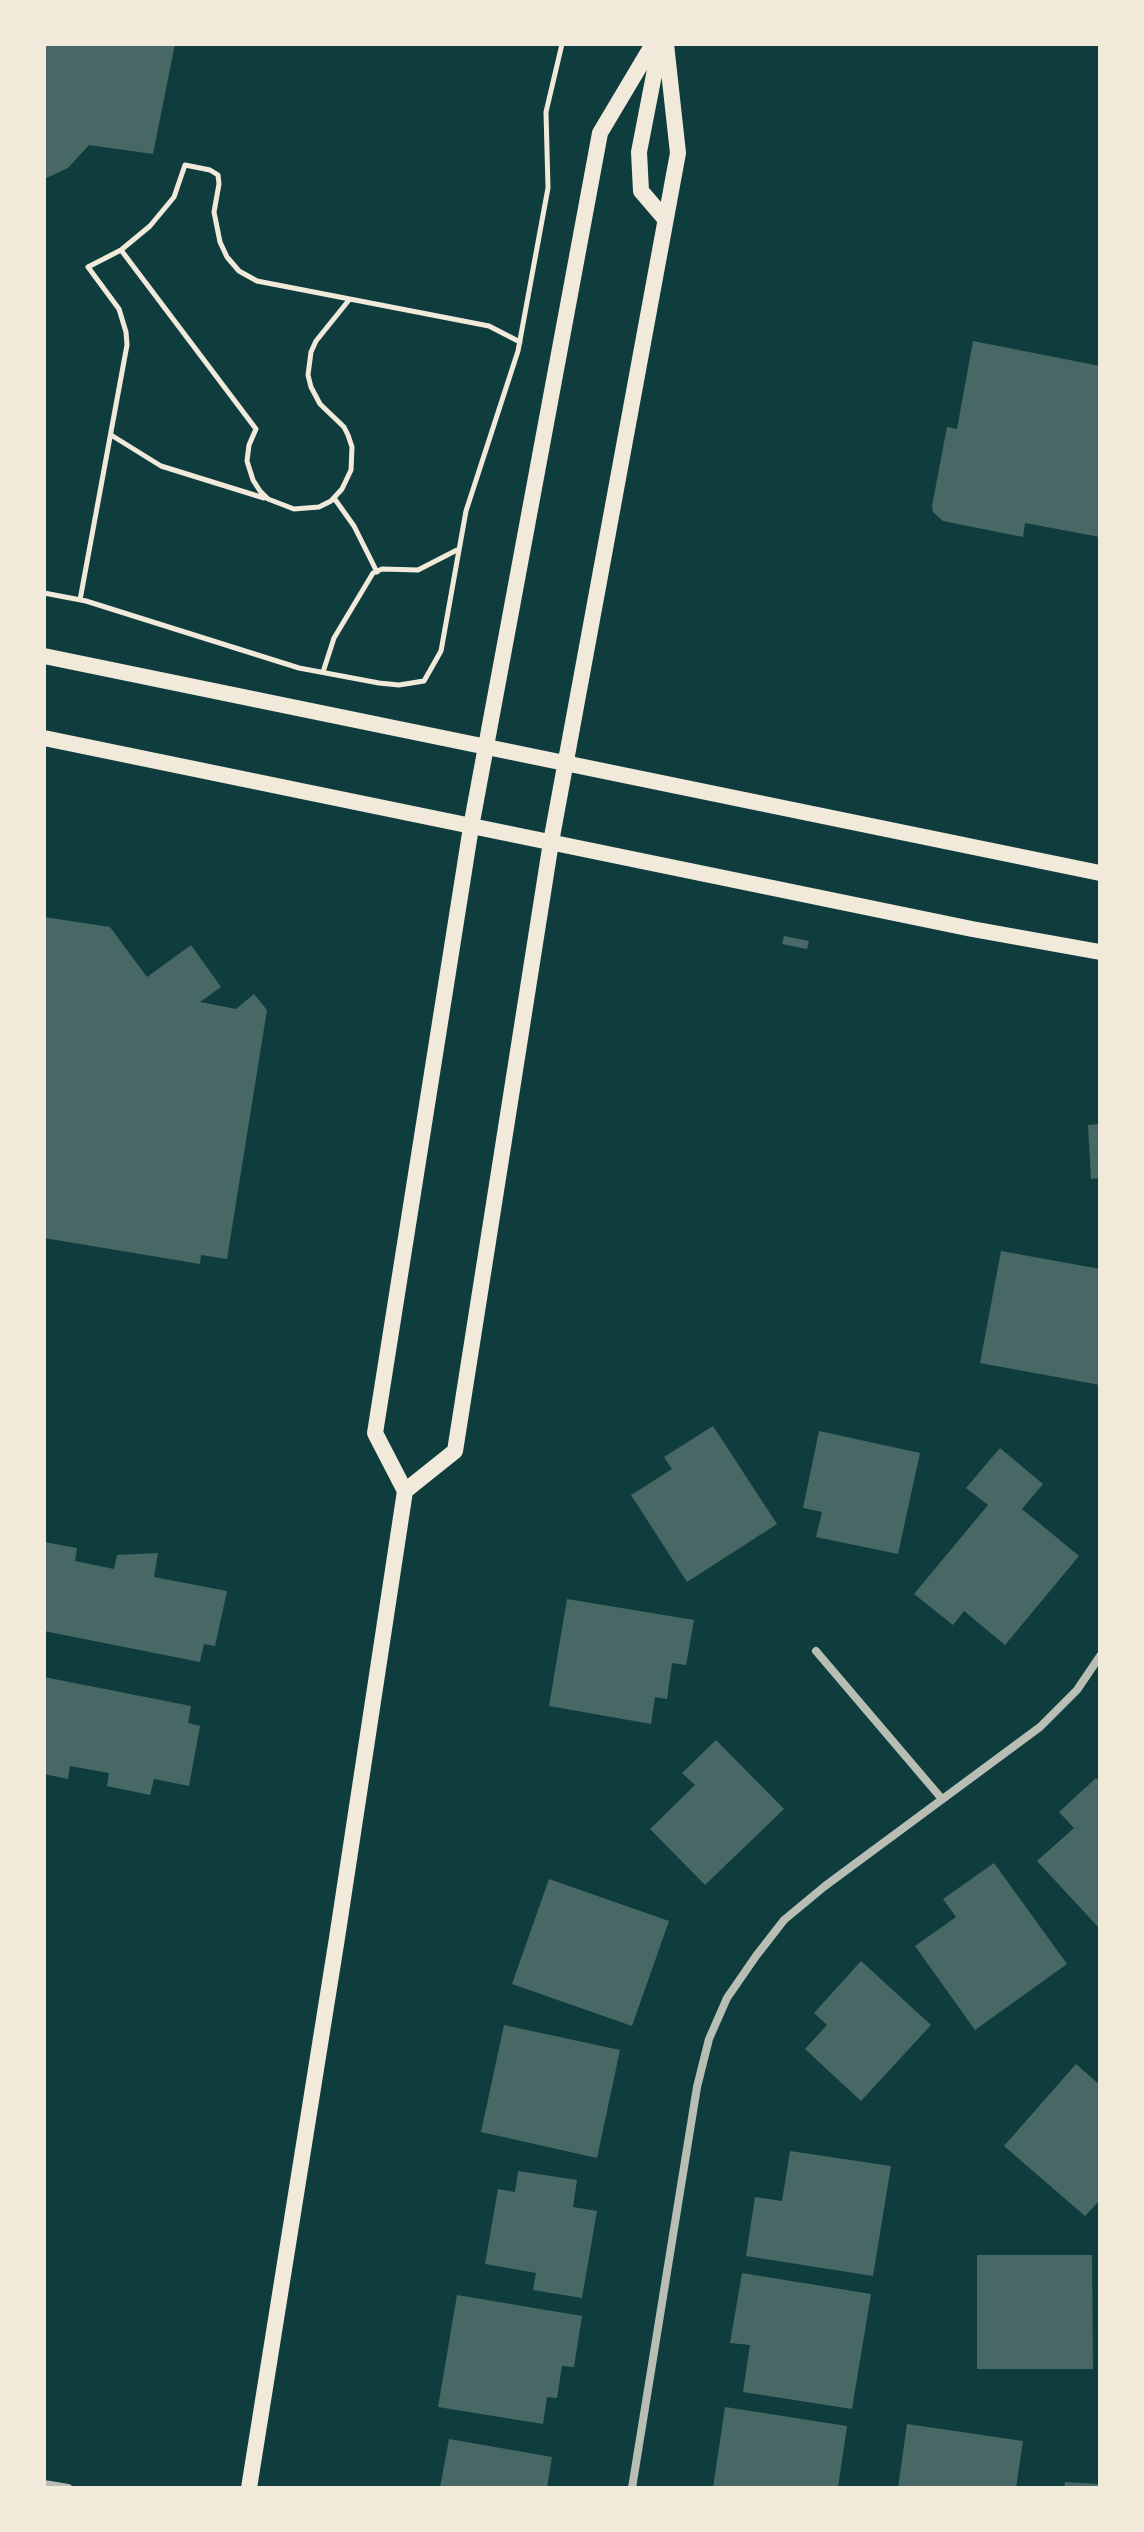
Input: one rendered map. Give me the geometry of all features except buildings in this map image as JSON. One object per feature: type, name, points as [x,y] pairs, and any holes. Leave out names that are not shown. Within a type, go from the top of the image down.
[{"type":"main road","points":[[249,2488],[333,1967],[405,1491],[375,1433],[471,827],[600,133],[653,44]]},
{"type":"main road","points":[[663,44],[639,152],[641,191],[665,219]]},
{"type":"main road","points":[[405,1491],[455,1451],[558,798],[678,153],[663,44]]},
{"type":"main road","points":[[44,656],[1100,873]]},
{"type":"main road","points":[[44,738],[972,929],[1100,952]]},
{"type":"street","points":[[816,1651],[942,1799]]},
{"type":"street","points":[[632,2488],[697,2087],[709,2039],[727,1998],[784,1920],[825,1886],[1040,1727],[1077,1690],[1100,1656]]},
{"type":"street","points":[[44,2484],[68,2488]]},
{"type":"path","points":[[44,593],[80,600],[299,668],[399,685],[424,681],[441,651],[466,511],[520,342],[548,188],[546,112],[562,44]]},
{"type":"path","points":[[80,600],[126,358],[126,332],[119,309],[88,267],[121,250],[150,226],[166,208],[178,187],[185,165],[210,170],[218,175],[215,227],[227,257],[239,271],[257,281],[489,326],[520,342]]},
{"type":"path","points":[[121,250],[256,429],[249,445],[247,461],[253,480],[268,499]]},
{"type":"path","points":[[111,435],[161,466],[294,509],[319,507],[342,489],[351,470],[352,447],[344,427],[315,396],[308,365],[316,341],[349,300]]},
{"type":"path","points":[[334,498],[354,526],[377,572]]},
{"type":"path","points":[[323,673],[334,638],[354,608],[366,582],[382,569],[418,570],[458,550]]}]
